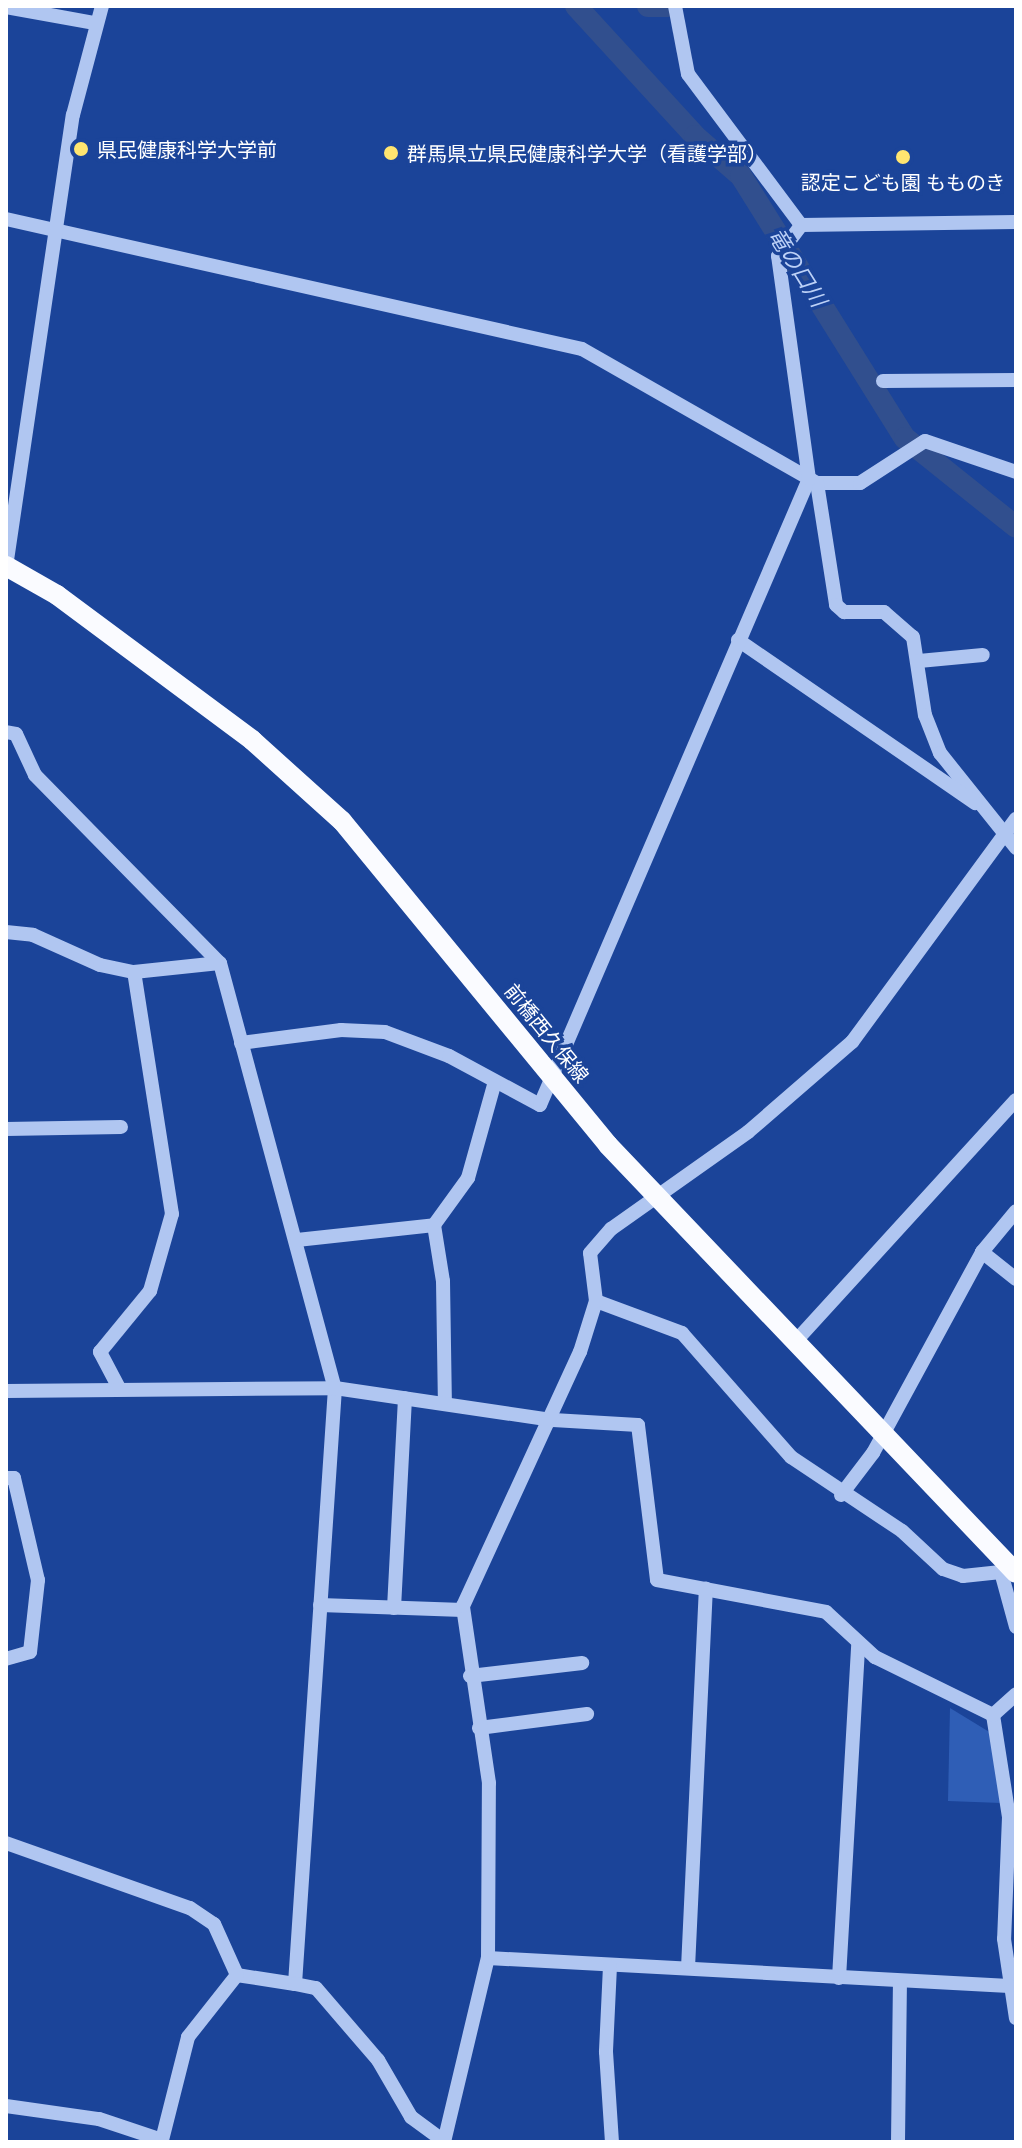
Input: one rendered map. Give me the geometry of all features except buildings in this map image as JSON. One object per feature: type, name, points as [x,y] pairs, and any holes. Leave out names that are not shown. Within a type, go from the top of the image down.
[{"type":"main road","name":"前橋西久保線","points":[[6,566],[57,595],[298,776],[342,821],[553,1079],[657,1198],[1010,1566]]},
{"type":"street","points":[[6,566],[59,227],[73,115],[94,23],[102,6]]},
{"type":"street","points":[[675,6],[685,62],[697,88],[759,161],[797,226]]},
{"type":"street","points":[[6,7],[94,23]]},
{"type":"street","points":[[6,219],[59,227],[582,349],[813,481],[860,483],[923,442],[1016,472]]},
{"type":"street","points":[[797,226],[1016,222]]},
{"type":"street","points":[[797,226],[778,256],[836,605],[844,612],[884,612],[913,637],[925,715],[940,753],[979,805]]},
{"type":"street","points":[[883,381],[1016,380]]},
{"type":"street","points":[[241,1043],[341,1030],[385,1032],[449,1056],[494,1085],[540,1105],[738,640],[813,481]]},
{"type":"street","points":[[738,640],[1011,825],[1016,848]]},
{"type":"street","points":[[919,661],[983,655]]},
{"type":"street","points":[[6,732],[16,734],[35,775],[220,963],[335,1388],[295,1984]]},
{"type":"street","points":[[237,1975],[316,1988],[378,2060],[411,2117],[444,2142],[488,1958],[489,1783],[470,1676],[463,1610],[553,1420],[596,1301],[590,1253],[611,1229],[748,1132],[852,1042],[883,1007],[1011,825]]},
{"type":"street","points":[[6,932],[33,935],[100,965],[134,972],[220,963]]},
{"type":"street","points":[[119,1388],[100,1352],[150,1291],[172,1214],[134,972]]},
{"type":"street","points":[[445,1404],[443,1281],[434,1225],[468,1178],[494,1085]]},
{"type":"street","points":[[794,1343],[1016,1100]]},
{"type":"street","points":[[6,1129],[121,1127]]},
{"type":"street","points":[[841,1495],[883,1436],[982,1252],[1016,1211]]},
{"type":"street","points":[[297,1240],[434,1225]]},
{"type":"street","points":[[982,1252],[1016,1279]]},
{"type":"street","points":[[596,1301],[682,1333],[773,1439],[841,1495],[902,1531],[943,1569],[963,1576],[1010,1566],[1016,1627]]},
{"type":"street","points":[[6,1391],[335,1388],[553,1420],[638,1425],[657,1580],[826,1612],[858,1645],[993,1715]]},
{"type":"street","points":[[394,1608],[405,1398]]},
{"type":"street","points":[[6,1478],[14,1478],[38,1580],[30,1652],[6,1659]]},
{"type":"street","points":[[688,1968],[706,1588]]},
{"type":"street","points":[[320,1605],[463,1610]]},
{"type":"street","points":[[839,1978],[858,1645]]},
{"type":"street","points":[[470,1676],[582,1663]]},
{"type":"street","points":[[993,1715],[1016,1694]]},
{"type":"street","points":[[479,1728],[587,1714]]},
{"type":"street","points":[[993,1715],[1012,1811],[1009,1986],[1016,2018]]},
{"type":"street","points":[[6,1843],[190,1908],[214,1924],[237,1975]]},
{"type":"street","points":[[488,1958],[1009,1986]]},
{"type":"street","points":[[610,1966],[606,2052],[612,2142]]},
{"type":"street","points":[[6,2106],[99,2119],[162,2140],[188,2037],[237,1975]]},
{"type":"street","points":[[898,2142],[900,1982]]},
{"type":"shaded area","points":[[950,1708],[991,1733],[1001,1803],[948,1801]]},
{"type":"waterway","name":"竜の口川","points":[[576,6],[695,136],[741,176],[905,438],[1016,527]]},
{"type":"waterway","points":[[648,6],[668,6]]},
{"type":"place","name":"県民健康科学大学前","points":[[81,149]]},
{"type":"place","name":"群馬県立県民健康科学大学（看護学部）","points":[[391,153]]},
{"type":"place","name":"認定こども園 もものき","points":[[903,157]]}]
